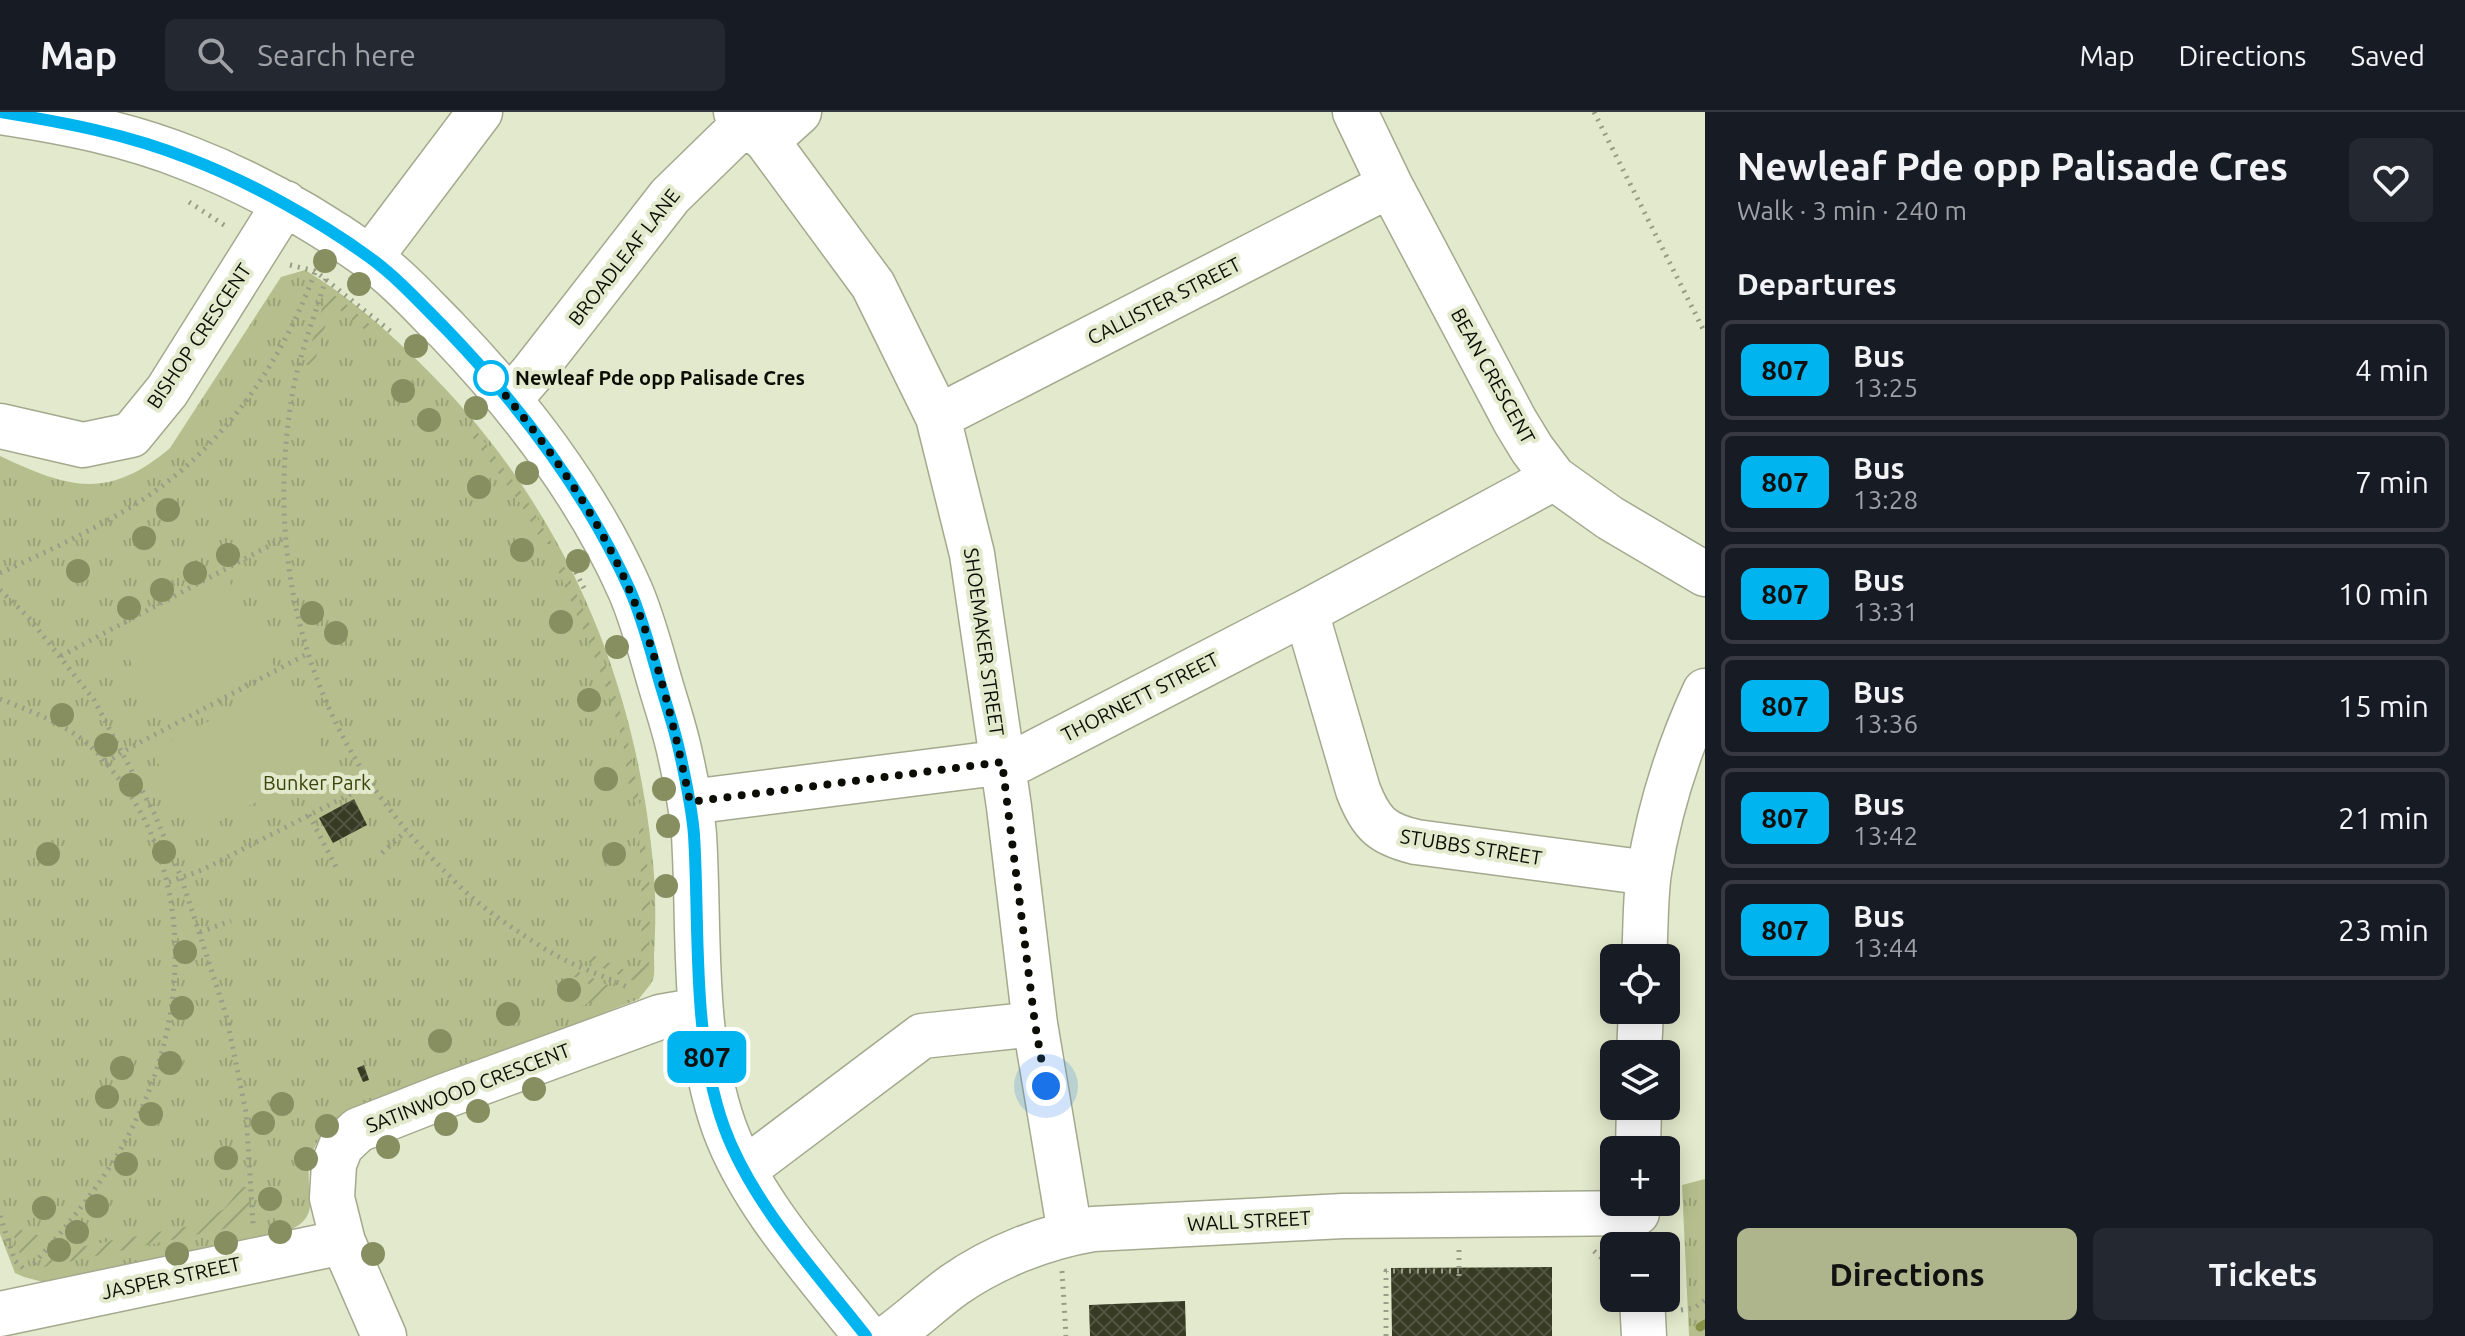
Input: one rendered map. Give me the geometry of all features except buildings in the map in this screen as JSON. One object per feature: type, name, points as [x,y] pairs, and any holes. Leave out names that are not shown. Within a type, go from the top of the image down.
[{"type":"street","points":[[0,112],[79,118],[194,160],[285,203],[370,258],[422,305],[510,399],[578,495],[632,596],[675,735],[694,831],[700,1010],[711,1084],[725,1129],[744,1170],[784,1232],[866,1336]]},
{"type":"street","points":[[370,258],[480,112]]},
{"type":"street","name":"BROADLEAF LANE","points":[[510,399],[670,196],[750,125],[799,112]]},
{"type":"street","name":"BEAN CRESCENT","points":[[1355,112],[1390,185],[1515,421],[1554,478],[1610,518],[1705,574]]},
{"type":"street","name":"SHOEMAKER STREET","points":[[750,125],[808,194],[873,285],[938,417],[972,554],[1066,1252]]},
{"type":"street","name":"CALLISTER STREET","points":[[938,417],[1390,185]]},
{"type":"street","name":"BISHOP CRESCENT","points":[[0,426],[83,445],[131,435],[167,391],[285,203]]},
{"type":"street","name":"THORNETT STREET","points":[[690,802],[1020,760],[1306,612],[1554,478]]},
{"type":"street","name":"STUBBS STREET","points":[[1306,612],[1361,799],[1373,822],[1384,832],[1416,842],[1649,873]]},
{"type":"street","points":[[1645,944],[1649,873],[1674,772],[1692,718],[1705,691]]},
{"type":"street","name":"SATINWOOD CRESCENT","points":[[384,1336],[343,1242],[332,1198],[334,1164],[341,1146],[358,1130],[573,1047],[660,1017],[700,1010]]},
{"type":"street","points":[[744,1170],[922,1036],[1035,1024]]},
{"type":"street","name":"WALL STREET","points":[[890,1336],[956,1284],[1010,1254],[1066,1252],[1103,1228],[1343,1216],[1638,1220]]},
{"type":"street","name":"JASPER STREET","points":[[0,1313],[343,1242]]},
{"type":"street","points":[[1643,1312],[1644,1336]]},
{"type":"street","points":[[0,1313],[9,1336]]},
{"type":"path","points":[[1594,112],[1705,333]]},
{"type":"path","points":[[182,197],[211,218]]},
{"type":"path","points":[[291,266],[315,271],[396,336]]},
{"type":"path","points":[[0,573],[76,538],[138,503],[176,474],[212,440],[245,404],[274,360],[315,271]]},
{"type":"path","points":[[326,279],[301,351],[292,396],[283,487],[284,538],[292,597],[307,654],[322,693],[336,725],[370,784],[406,831],[462,888],[515,930],[559,957],[635,991]]},
{"type":"path","points":[[61,656],[284,538]]},
{"type":"path","points":[[568,555],[589,598]]},
{"type":"path","points":[[0,590],[29,618],[94,700],[154,813],[181,877],[226,1015],[246,1112],[253,1226]]},
{"type":"path","points":[[106,763],[307,654]]},
{"type":"path","points":[[0,699],[37,713],[82,739],[106,763],[142,812],[152,833],[169,882],[175,924],[175,969],[168,1023],[155,1073],[137,1119],[92,1194],[27,1272],[15,1261],[0,1216]]},
{"type":"path","points":[[169,882],[202,870],[370,784]]},
{"type":"path","points":[[309,815],[336,867]]},
{"type":"path","points":[[382,853],[406,831]]},
{"type":"path","points":[[200,932],[231,921]]},
{"type":"path","points":[[1587,1246],[1600,1257]]},
{"type":"path","points":[[1386,1336],[1386,1271],[1459,1274],[1459,1250]]},
{"type":"path","points":[[1066,1252],[1066,1336]]},
{"type":"path","points":[[1680,1306],[1694,1308],[1705,1300]]},
{"type":"green space","name":"Bunker Park","points":[[305,270],[378,324],[467,413],[510,467],[547,525],[579,586],[605,649],[626,715],[642,783],[654,879],[653,980],[639,999],[348,1113],[317,1142],[309,1167],[309,1212],[299,1225],[288,1231],[43,1282],[24,1277],[15,1273],[0,1234],[0,456],[47,476],[87,484],[127,476],[148,465],[170,448],[281,277]]},
{"type":"green space","points":[[331,295],[338,297],[376,330],[372,335],[332,304],[313,367],[305,364],[323,305]]},
{"type":"green space","points":[[475,429],[527,500],[553,545],[540,538],[520,503],[470,434]]},
{"type":"green space","points":[[561,560],[611,681],[628,743],[640,808],[632,796],[623,744],[611,701],[560,576],[557,565]]},
{"type":"green space","points":[[224,572],[275,667],[165,725],[114,631]]},
{"type":"green space","points":[[285,681],[330,764],[195,834],[152,751]]},
{"type":"green space","points":[[643,826],[650,890],[649,968],[644,978],[634,981],[583,960],[586,952],[629,972],[641,968],[639,830]]},
{"type":"green space","points":[[570,968],[610,986],[613,990],[610,996],[569,1010],[568,1005],[597,993],[595,987],[567,973]]},
{"type":"green space","points":[[1705,1179],[1705,1336],[1689,1336],[1682,1185]]},
{"type":"green space","points":[[242,1187],[248,1187],[250,1213],[242,1225],[39,1268],[66,1237],[71,1239],[66,1246],[70,1249],[195,1225],[224,1209]]},
{"type":"green space","points":[[11,1227],[47,1238],[27,1262],[21,1257]]},
{"type":"waterway","points":[[1700,1327],[1705,1324]]},
{"type":"bus line","name":"807","points":[[0,112],[78,124],[194,160],[285,203],[370,258],[422,305],[510,399],[578,495],[621,570],[632,596],[679,748],[694,831],[700,1010],[711,1084],[725,1129],[744,1170],[784,1232],[866,1336]]},
{"type":"place","name":"Newleaf Pde opp Palisade Cres","points":[[491,378]]},
{"type":"route","points":[[491,378],[489,376],[510,399],[578,495],[621,570],[644,628],[679,748],[690,802],[1002,762],[1035,1024],[1046,1086]]}]
